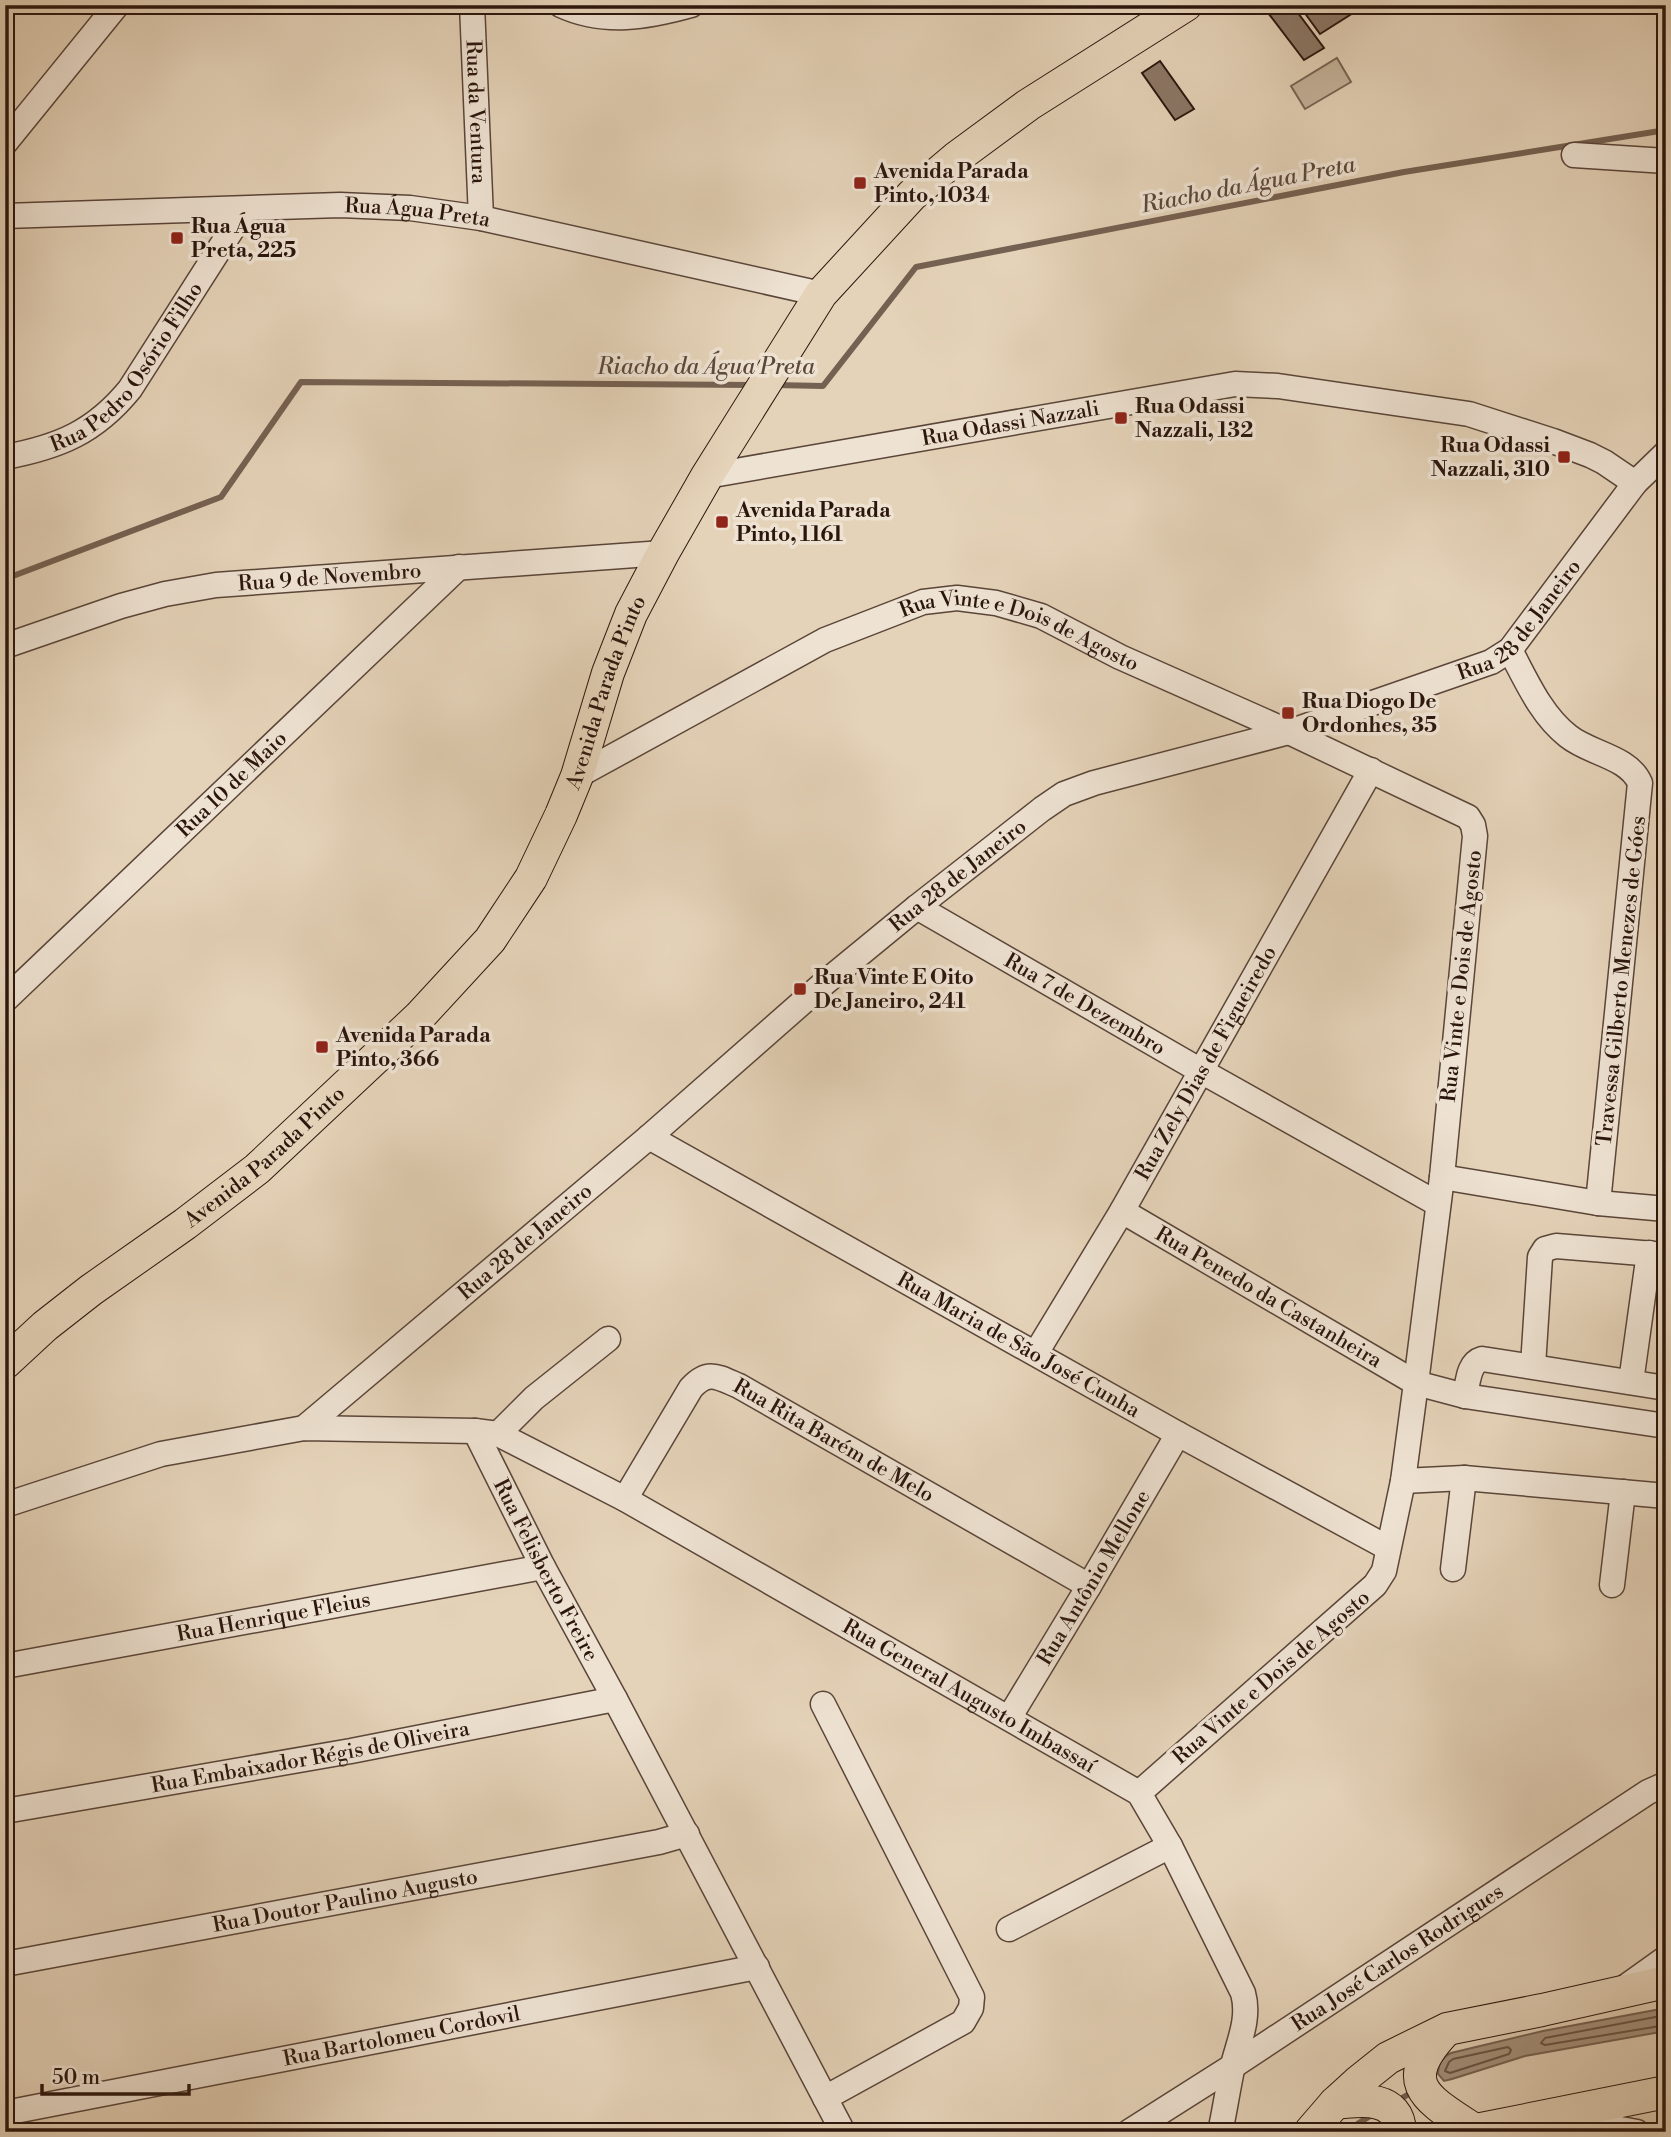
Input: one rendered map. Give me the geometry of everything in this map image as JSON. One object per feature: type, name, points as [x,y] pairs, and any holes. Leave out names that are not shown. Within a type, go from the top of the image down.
[{"type":"main road","name":"Avenida Parada Pinto","points":[[5,1363],[45,1326],[257,1169],[419,1017],[490,940],[531,878],[577,776],[608,673],[631,614],[707,476],[821,294],[912,195],[956,158],[1028,105],[1186,5]]},
{"type":"main road","points":[[1310,2132],[1335,2103],[1388,2058],[1447,2029],[1666,1982]]},
{"type":"main road","points":[[1447,2029],[1423,2059],[1420,2073],[1423,2088],[1436,2105],[1469,2130],[1666,2092]]},
{"type":"main road","points":[[1335,2103],[1358,2100],[1378,2102],[1390,2108],[1397,2117],[1400,2132]]},
{"type":"street","points":[[5,143],[117,5]]},
{"type":"street","name":"Rua da Ventura","points":[[472,5],[481,218]]},
{"type":"street","points":[[561,5],[610,18],[653,15],[691,5]]},
{"type":"street","points":[[1574,156],[1666,161]]},
{"type":"street","name":"Rua Água Preta","points":[[5,216],[340,205],[410,208],[481,218],[821,294]]},
{"type":"street","name":"Rua Pedro Osório Filho","points":[[5,457],[76,436],[109,413],[130,389],[245,209]]},
{"type":"street","name":"Rua Odassi Nazzali","points":[[707,476],[1235,384],[1278,386],[1469,414],[1590,455],[1635,482]]},
{"type":"street","name":"Rua 28 de Janeiro","points":[[304,1428],[649,1137],[814,992],[1042,809],[1064,794],[1094,783],[1289,732],[1491,662],[1510,650],[1635,482],[1666,453]]},
{"type":"street","name":"Rua 9 de Novembro","points":[[5,646],[121,606],[216,586],[663,553]]},
{"type":"street","name":"Rua 10 de Maio","points":[[5,1000],[459,567]]},
{"type":"street","name":"Rua Vinte e Dois de Agosto","points":[[577,776],[825,640],[923,602],[957,598],[996,603],[1041,616],[1120,657],[1371,770],[1468,817],[1473,825],[1475,836],[1442,1177],[1403,1481],[1384,1571],[1375,1585],[1139,1793]]},
{"type":"street","name":"Travessa Gilberto Menezes de Góes","points":[[1510,650],[1531,689],[1554,723],[1583,746],[1630,768],[1640,783],[1598,1203]]},
{"type":"street","name":"Rua Zely Dias de Figueiredo","points":[[1037,1353],[1122,1211],[1371,770]]},
{"type":"street","name":"Rua 7 de Dezembro","points":[[917,907],[1438,1204]]},
{"type":"street","name":"Rua Maria de São José Cunha","points":[[649,1137],[1178,1434],[1388,1548]]},
{"type":"street","points":[[1442,1177],[1598,1203],[1666,1209]]},
{"type":"street","name":"Rua Penedo da Castanheira","points":[[1122,1211],[1416,1383],[1465,1396],[1666,1426]]},
{"type":"street","points":[[1533,1366],[1540,1257],[1545,1249],[1556,1246],[1658,1254],[1631,1382]]},
{"type":"street","points":[[5,1505],[161,1454],[304,1428],[486,1433],[608,1339]]},
{"type":"street","points":[[1465,1396],[1476,1360],[1533,1366],[1666,1388]]},
{"type":"street","name":"Rua Rita Barém de Melo","points":[[625,1499],[691,1388],[706,1376],[718,1377],[739,1386],[1089,1586]]},
{"type":"street","name":"Rua General Augusto Imbassaí","points":[[486,1433],[625,1499],[1139,1793],[1170,1846],[1246,2004],[1220,2132]]},
{"type":"street","name":"Rua Felisberto Freire","points":[[486,1433],[543,1567],[843,2132]]},
{"type":"street","name":"Rua Antônio Mellone","points":[[1009,1718],[1178,1434]]},
{"type":"street","points":[[1453,1569],[1464,1478]]},
{"type":"street","points":[[1403,1481],[1464,1478],[1666,1496]]},
{"type":"street","points":[[1612,1585],[1623,1492]]},
{"type":"street","name":"Rua Henrique Fleius","points":[[5,1666],[543,1567]]},
{"type":"street","name":"Rua Embaixador Régis de Oliveira","points":[[5,1811],[351,1751],[615,1699]]},
{"type":"street","points":[[823,1704],[972,1997],[971,2008],[963,2022],[825,2098]]},
{"type":"street","name":"Rua José Carlos Rodrigues","points":[[1129,2132],[1648,1792],[1666,1784]]},
{"type":"street","name":"Rua Doutor Paulino Augusto","points":[[5,1964],[659,1842],[687,1834]]},
{"type":"street","points":[[1009,1929],[1170,1846]]},
{"type":"street","points":[[1618,1993],[1666,1958]]},
{"type":"street","name":"Rua Bartolomeu Cordovil","points":[[5,2113],[757,1967]]},
{"type":"street","points":[[1546,2116],[1637,2132]]},
{"type":"shaded area","points":[[1337,58],[1351,82],[1305,109],[1291,86]]},
{"type":"water","points":[[1666,2008],[1666,2031],[1525,2056],[1444,2081],[1438,2074],[1441,2061],[1451,2053],[1543,2031]]},
{"type":"building","points":[[1262,5],[1292,5],[1324,48],[1304,60]]},
{"type":"building","points":[[1299,5],[1346,5],[1353,13],[1320,34]]},
{"type":"building","points":[[1160,61],[1194,109],[1175,120],[1142,73]]},
{"type":"waterway","name":"Riacho da Água Preta","points":[[775,385],[823,386],[916,267],[1404,172],[1666,130]]},
{"type":"waterway","name":"Riacho da Água Preta","points":[[5,579],[221,497],[301,382],[754,385]]},
{"type":"waterway","points":[[1395,2102],[1416,2090]]},
{"type":"waterway","points":[[1345,2132],[1373,2114]]},
{"type":"place","name":"Avenida Parada Pinto, 1034","points":[[860,183]]},
{"type":"place","name":"Rua Água Preta, 225","points":[[177,238]]},
{"type":"place","name":"Rua Odassi Nazzali, 132","points":[[1121,418]]},
{"type":"place","name":"Rua Odassi Nazzali, 310","points":[[1564,457]]},
{"type":"place","name":"Avenida Parada Pinto, 1161","points":[[722,522]]},
{"type":"place","name":"Rua Diogo De Ordonhes, 35","points":[[1288,713]]},
{"type":"place","name":"Rua Vinte E Oito De Janeiro, 241","points":[[800,989]]},
{"type":"place","name":"Avenida Parada Pinto, 366","points":[[322,1047]]}]
